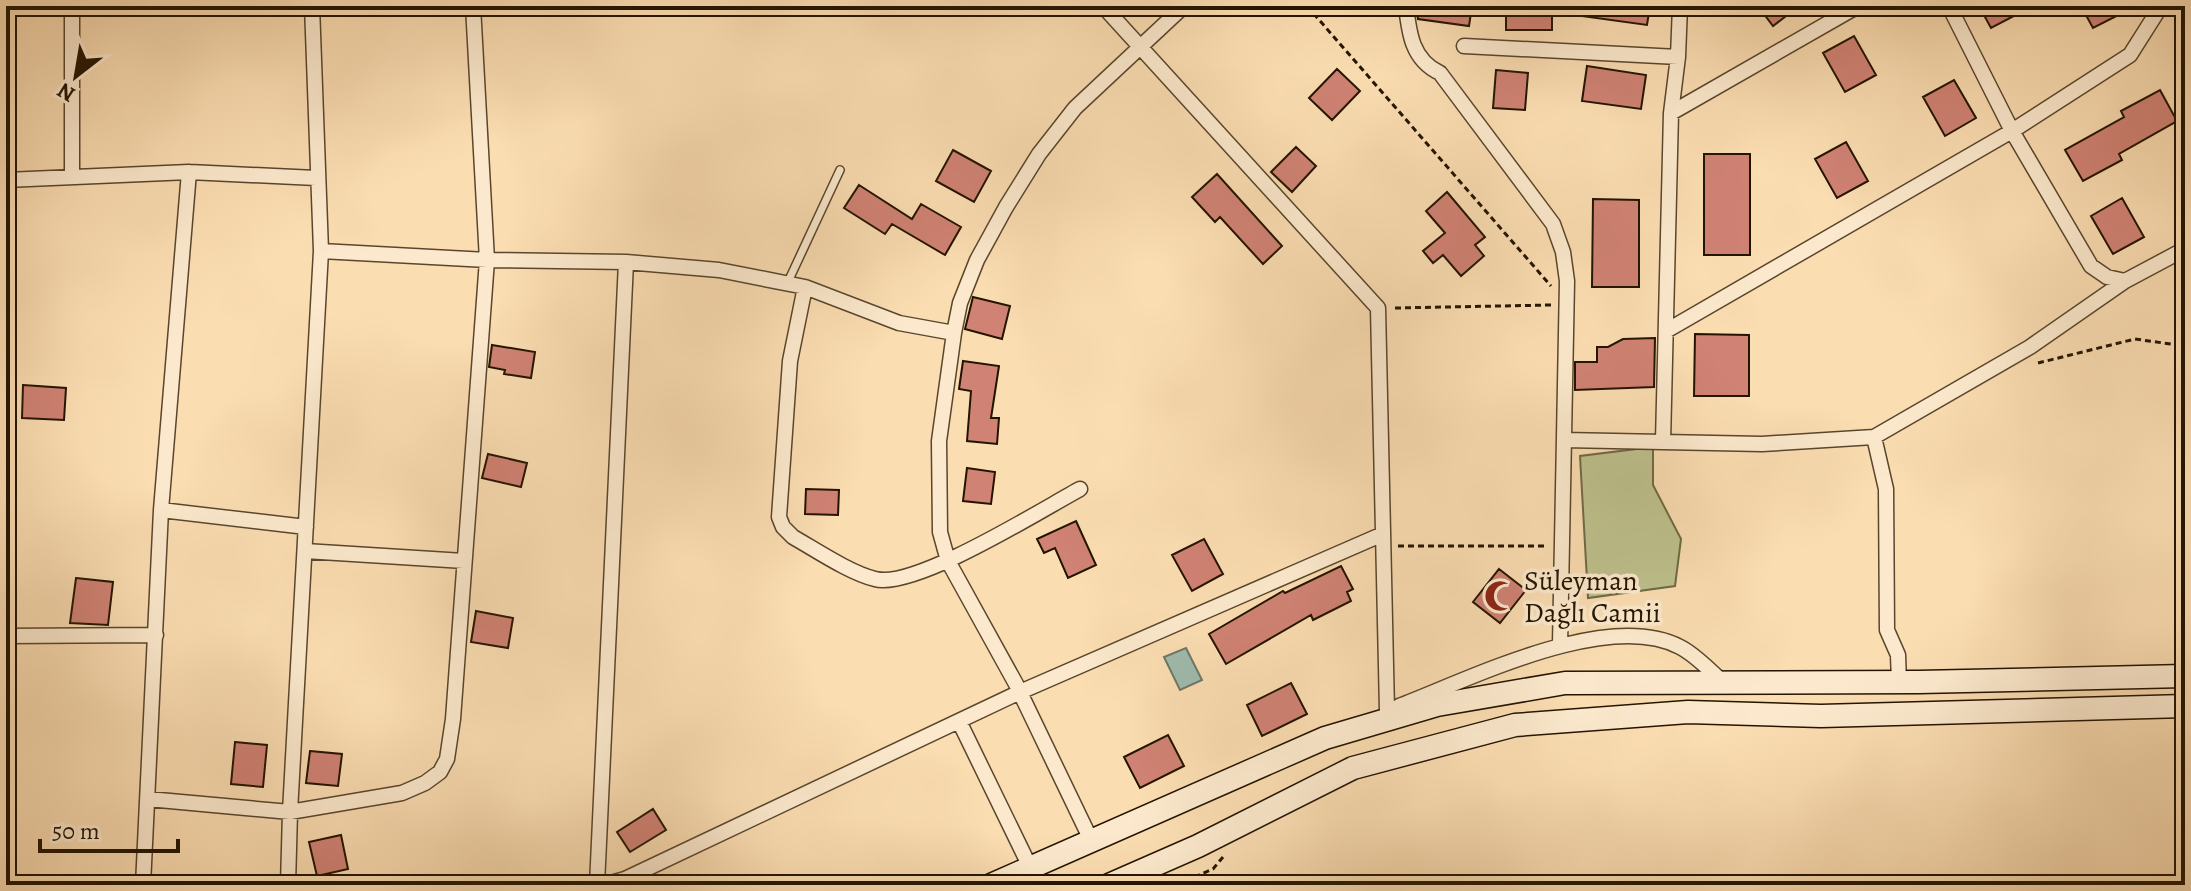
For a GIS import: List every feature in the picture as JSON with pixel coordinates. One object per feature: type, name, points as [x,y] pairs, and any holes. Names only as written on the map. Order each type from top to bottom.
[{"type":"main road","points":[[991,885],[1325,738],[1437,705],[1565,683],[1899,682],[2185,676]]},
{"type":"main road","points":[[1109,885],[1198,846],[1353,768],[1515,725],[1688,712],[1821,716],[2185,706]]},
{"type":"street","points":[[72,6],[72,175]]},
{"type":"street","points":[[288,885],[321,251],[312,6]]},
{"type":"street","points":[[148,799],[290,812],[402,793],[440,772],[447,759],[451,740],[487,260],[473,6]]},
{"type":"street","points":[[1103,6],[1378,308],[1387,711]]},
{"type":"street","points":[[1091,840],[1020,692],[948,561],[940,532],[939,441],[960,303],[977,260],[1006,207],[1039,154],[1075,108],[1184,6]]},
{"type":"street","points":[[1406,6],[1410,41],[1428,68],[1440,73],[1553,224],[1563,252],[1567,304],[1560,645]]},
{"type":"street","points":[[1663,442],[1671,113],[1680,6]]},
{"type":"street","points":[[1671,113],[1858,6]]},
{"type":"street","points":[[1949,6],[2012,131],[2091,266],[2107,277],[2125,281]]},
{"type":"street","points":[[1666,331],[2012,131],[2130,55],[2161,6]]},
{"type":"street","points":[[1464,46],[1678,57]]},
{"type":"street","points":[[143,885],[161,510],[189,172]]},
{"type":"street","points":[[6,180],[189,172],[316,178]]},
{"type":"street","points":[[1564,440],[1762,444],[1874,437],[2030,347],[2125,281],[2185,249]]},
{"type":"street","points":[[321,251],[487,260],[626,262],[719,270],[805,287],[899,323],[954,333]]},
{"type":"street","points":[[597,885],[626,262]]},
{"type":"street","points":[[805,287],[790,361],[779,517],[783,527],[793,537],[874,579],[894,580],[948,561],[1080,489]]},
{"type":"street","points":[[1874,437],[1886,489],[1887,630],[1898,655],[1899,682]]},
{"type":"street","points":[[161,510],[306,527]]},
{"type":"street","points":[[604,885],[625,879],[1020,692],[1384,540]]},
{"type":"street","points":[[305,551],[464,561]]},
{"type":"street","points":[[1325,738],[1560,645],[1642,634],[1681,647],[1724,682]]},
{"type":"street","points":[[6,636],[156,635]]},
{"type":"street","points":[[959,721],[1030,867]]},
{"type":"lane","points":[[787,284],[840,170]]},
{"type":"path","points":[[1307,6],[1567,304]]},
{"type":"path","points":[[1378,308],[1567,304]]},
{"type":"path","points":[[2036,363],[2135,339],[2185,346]]},
{"type":"path","points":[[1384,540],[1562,546]]},
{"type":"green space","points":[[1653,447],[1653,485],[1681,539],[1675,586],[1588,598],[1580,456]]},
{"type":"shaded area","points":[[1186,648],[1202,680],[1180,690],[1164,657]]},
{"type":"building","points":[[1416,6],[1472,6],[1469,26],[1418,19]]},
{"type":"building","points":[[1506,6],[1552,6],[1552,30],[1506,30]]},
{"type":"building","points":[[1575,6],[1650,6],[1647,25],[1574,15]]},
{"type":"building","points":[[1758,6],[1799,6],[1773,26]]},
{"type":"building","points":[[1979,6],[2033,6],[1991,28]]},
{"type":"building","points":[[2081,6],[2136,6],[2093,28]]},
{"type":"building","points":[[1854,36],[1876,75],[1845,92],[1823,53]]},
{"type":"building","points":[[1587,66],[1646,75],[1641,109],[1582,101]]},
{"type":"building","points":[[1337,69],[1360,91],[1332,120],[1309,98]]},
{"type":"building","points":[[1496,70],[1528,73],[1525,110],[1493,108]]},
{"type":"building","points":[[1954,80],[1976,118],[1945,136],[1923,97]]},
{"type":"building","points":[[2160,90],[2177,121],[2119,154],[2122,160],[2083,181],[2065,150],[2124,117],[2121,111]]},
{"type":"building","points":[[1846,142],[1868,181],[1837,198],[1815,159]]},
{"type":"building","points":[[1296,147],[1316,166],[1292,192],[1271,172]]},
{"type":"building","points":[[953,150],[991,171],[974,202],[936,181]]},
{"type":"building","points":[[1704,154],[1750,154],[1750,255],[1704,255]]},
{"type":"building","points":[[1217,174],[1282,246],[1263,264],[1220,217],[1215,222],[1192,197]]},
{"type":"building","points":[[859,185],[912,219],[921,204],[961,227],[945,255],[892,224],[885,234],[844,208]]},
{"type":"building","points":[[1447,192],[1485,237],[1475,245],[1484,256],[1461,276],[1443,255],[1433,263],[1423,251],[1445,233],[1426,211]]},
{"type":"building","points":[[2122,198],[2144,237],[2113,254],[2091,216]]},
{"type":"building","points":[[1593,199],[1639,200],[1639,287],[1592,287]]},
{"type":"building","points":[[973,297],[1010,306],[1002,339],[965,329]]},
{"type":"building","points":[[1695,334],[1749,335],[1749,396],[1694,396]]},
{"type":"building","points":[[1655,338],[1654,387],[1575,390],[1575,362],[1597,362],[1597,347],[1608,347],[1623,339]]},
{"type":"building","points":[[492,345],[535,352],[531,378],[504,374],[505,370],[489,367]]},
{"type":"building","points":[[963,361],[999,366],[991,418],[999,418],[997,444],[967,441],[971,391],[959,389]]},
{"type":"building","points":[[23,385],[66,388],[64,420],[22,418]]},
{"type":"building","points":[[488,454],[527,463],[521,487],[482,478]]},
{"type":"building","points":[[967,468],[995,472],[991,504],[963,501]]},
{"type":"building","points":[[806,489],[839,490],[838,515],[805,514]]},
{"type":"building","points":[[1076,521],[1096,565],[1068,578],[1055,548],[1044,553],[1037,539]]},
{"type":"building","points":[[1204,539],[1223,574],[1192,591],[1172,555]]},
{"type":"building","points":[[1341,566],[1353,589],[1347,592],[1351,601],[1313,620],[1311,615],[1226,664],[1209,634],[1283,591],[1285,593]]},
{"type":"building","name":"Süleyman Dağlı Camii","points":[[1499,569],[1526,590],[1500,623],[1473,602]]},
{"type":"building","points":[[76,578],[113,582],[108,625],[70,623]]},
{"type":"building","points":[[476,611],[513,618],[508,648],[471,642]]},
{"type":"building","points":[[1291,683],[1307,714],[1262,736],[1247,705]]},
{"type":"building","points":[[1168,735],[1184,766],[1140,788],[1124,757]]},
{"type":"building","points":[[235,742],[267,745],[263,787],[231,784]]},
{"type":"building","points":[[310,751],[342,754],[338,786],[306,783]]},
{"type":"building","points":[[653,809],[666,830],[630,852],[617,832]]},
{"type":"building","points":[[341,835],[348,869],[317,876],[309,842]]},
{"type":"place","name":"Süleyman Dağlı Camii","points":[[1500,596]]}]
